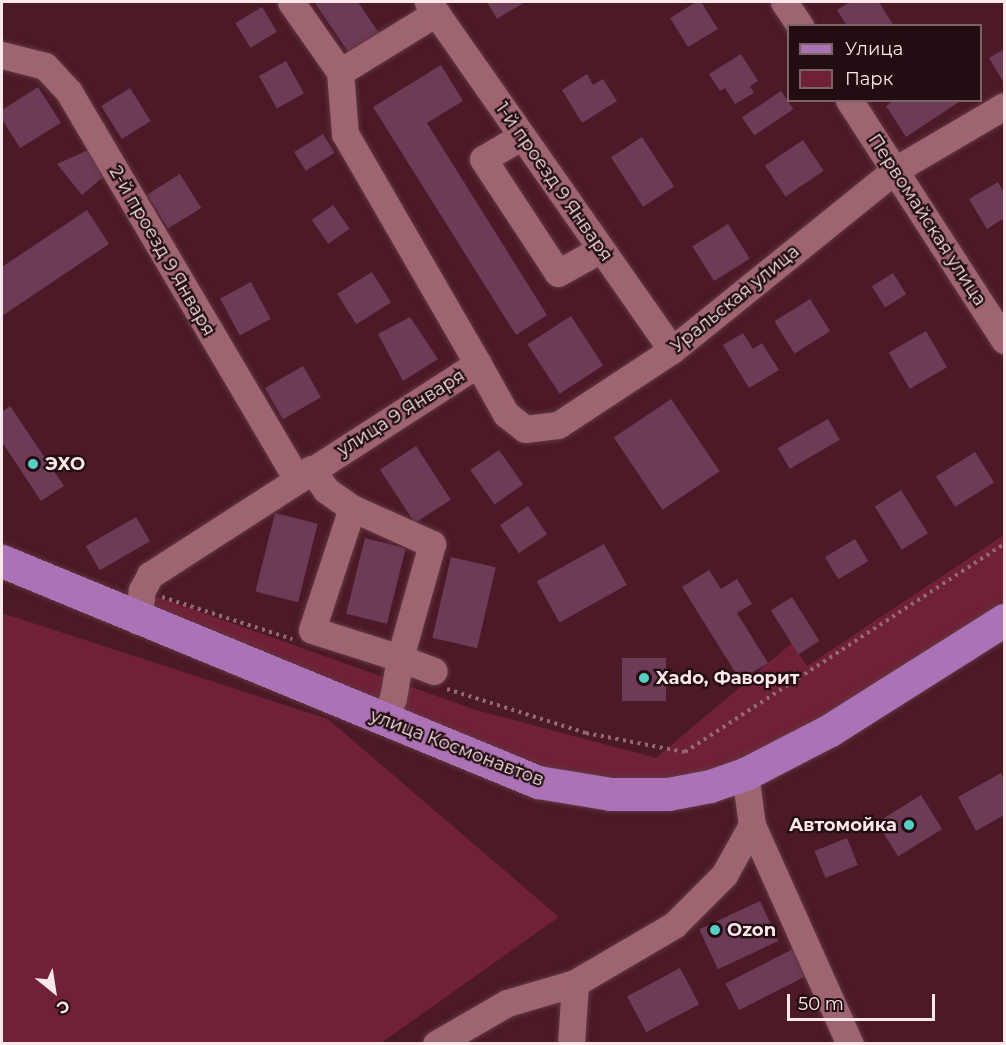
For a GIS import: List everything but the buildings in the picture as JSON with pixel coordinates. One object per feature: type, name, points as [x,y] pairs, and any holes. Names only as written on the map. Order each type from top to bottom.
[{"type":"main road","name":"улица Космонавтов","points":[[2,561],[140,605],[383,720],[538,782],[611,794],[668,794],[710,786],[745,774],[830,730],[1005,620]]},
{"type":"street","points":[[291,2],[340,72],[432,7]]},
{"type":"street","points":[[784,2],[799,24]]},
{"type":"street","name":"1-й проезд 9 Января","points":[[432,7],[672,350]]},
{"type":"street","name":"2-й проезд 9 Января","points":[[2,55],[45,66],[69,92],[303,474],[352,508],[432,544],[400,658]]},
{"type":"street","name":"улица 9 Января","points":[[140,605],[150,575],[303,474],[478,364],[345,134],[340,72]]},
{"type":"street","name":"Первомайская улица","points":[[850,102],[1003,335]]},
{"type":"street","name":"Уральская улица","points":[[478,364],[506,414],[525,429],[558,425],[672,350],[895,170],[1005,106]]},
{"type":"street","points":[[522,136],[483,159],[558,273],[601,249]]},
{"type":"street","points":[[352,508],[312,630],[400,658],[438,679]]},
{"type":"street","points":[[383,720],[393,698],[400,658]]},
{"type":"street","points":[[745,774],[752,825],[850,1044]]},
{"type":"street","points":[[436,1044],[507,1003],[574,983],[674,925],[724,875],[752,825]]},
{"type":"street","points":[[572,1044],[574,983]]},
{"type":"path","points":[[438,679],[586,733],[685,752],[1005,544]]},
{"type":"path","points":[[140,605],[297,640]]},
{"type":"green space","points":[[1004,535],[1004,610],[732,768],[626,785],[568,775],[511,759],[144,604],[158,597],[476,710],[656,758],[792,643],[807,666]]},
{"type":"green space","points":[[2,613],[328,719],[559,917],[381,1043],[2,1043]]},
{"type":"place","name":"ЭХО","points":[[33,464]]},
{"type":"place","name":"Xado, Фаворит","points":[[644,678]]},
{"type":"place","name":"Автомойка","points":[[909,825]]},
{"type":"place","name":"Ozon","points":[[715,930]]}]
